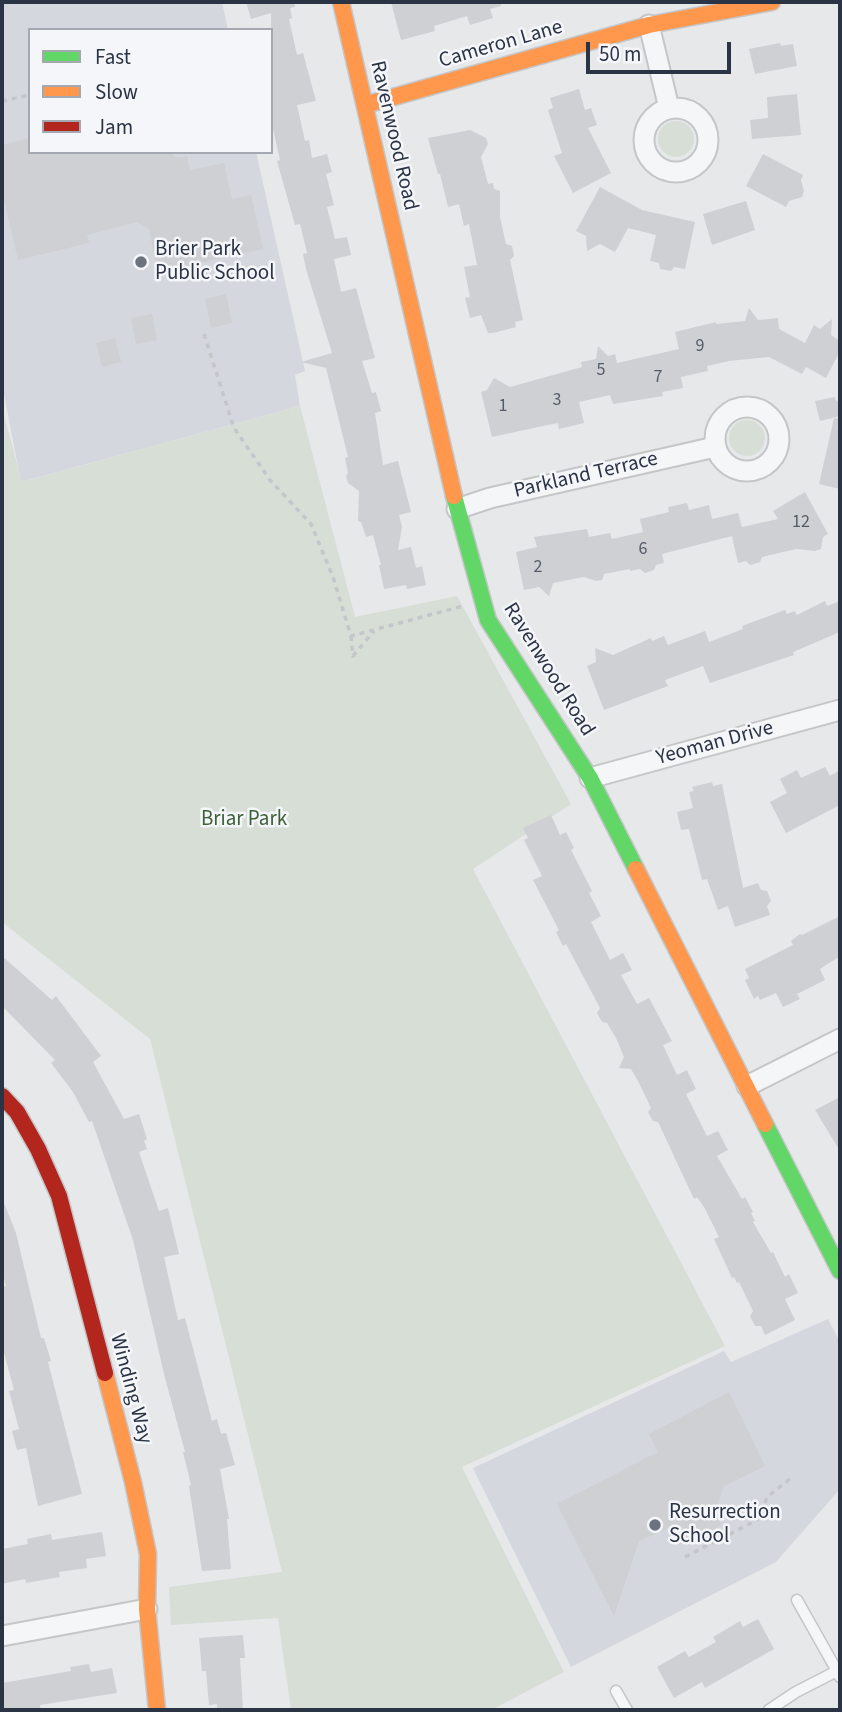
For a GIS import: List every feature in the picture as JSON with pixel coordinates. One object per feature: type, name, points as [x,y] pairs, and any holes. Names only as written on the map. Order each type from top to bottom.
[{"type":"street","name":"Ravenwood Road","points":[[341,2],[457,509],[488,620],[590,778],[840,1272]]},
{"type":"street","name":"Cameron Lane","points":[[365,106],[649,25],[772,2]]},
{"type":"street","points":[[649,25],[669,108]]},
{"type":"street","name":"Parkland Terrace","points":[[457,509],[489,498],[715,447]]},
{"type":"street","name":"Yeoman Drive","points":[[590,778],[840,710]]},
{"type":"street","points":[[747,1086],[840,1039]]},
{"type":"street","name":"Winding Way","points":[[2,1096],[17,1112],[38,1149],[59,1196],[141,1518],[148,1554],[147,1609],[157,1710]]},
{"type":"street","points":[[2,1636],[147,1609]]},
{"type":"lane","points":[[769,1710],[796,1692],[839,1674],[797,1600]]},
{"type":"lane","points":[[616,1691],[627,1710]]},
{"type":"path","points":[[2,101],[28,95]]},
{"type":"path","points":[[204,334],[234,428],[270,480],[311,524],[333,578],[351,636],[353,656],[375,630]]},
{"type":"path","points":[[351,636],[483,601]]},
{"type":"path","points":[[685,1557],[757,1520],[767,1496],[790,1479]]},
{"type":"shaded area","name":"Brier Park Public School","points":[[2,2],[222,2],[228,28],[28,28],[28,154],[256,154],[305,371],[295,375],[300,406],[21,482],[2,384]]},
{"type":"shaded area","name":"Resurrection School","points":[[828,1319],[840,1342],[840,1489],[776,1562],[571,1667],[473,1468],[724,1351],[731,1362]]},
{"type":"green space","points":[[676,121],[689,126],[694,139],[689,152],[676,157],[663,152],[658,139],[663,126]]},
{"type":"green space","name":"Briar Park","points":[[300,406],[355,617],[457,596],[571,804],[473,869],[725,1346],[462,1467],[564,1672],[491,1710],[291,1710],[278,1618],[171,1625],[169,1587],[282,1572],[150,1039],[2,922],[2,408],[22,482]]},
{"type":"green space","points":[[747,420],[760,425],[765,438],[760,451],[747,456],[734,451],[729,438],[734,425]]},
{"type":"building","points":[[246,2],[294,2],[295,7],[290,8],[292,18],[289,19],[297,55],[303,53],[316,101],[297,105],[305,141],[309,140],[312,158],[327,154],[332,172],[326,174],[334,205],[327,207],[335,239],[347,237],[351,255],[334,259],[341,292],[356,288],[375,358],[362,361],[381,411],[375,413],[383,465],[398,461],[411,512],[399,515],[402,527],[398,550],[411,547],[416,568],[422,566],[426,585],[407,589],[406,585],[384,589],[373,535],[366,537],[361,522],[358,521],[359,491],[348,483],[346,476],[348,473],[345,458],[348,457],[326,368],[301,362],[332,353],[306,269],[303,254],[307,253],[300,224],[295,225],[277,161],[280,160],[273,129],[271,13],[251,19]]},
{"type":"building","points":[[391,2],[501,2],[501,6],[490,9],[493,18],[470,25],[467,16],[434,26],[435,31],[401,40]]},
{"type":"building","points":[[780,43],[781,46],[793,44],[797,66],[755,74],[749,49]]},
{"type":"building","points":[[579,89],[585,110],[591,108],[597,125],[588,128],[611,173],[573,193],[554,156],[562,153],[548,110],[553,108],[550,98]]},
{"type":"building","points":[[797,94],[801,135],[752,139],[750,120],[768,118],[767,97]]},
{"type":"building","points":[[470,130],[486,138],[488,144],[481,157],[488,184],[493,183],[494,189],[500,191],[500,217],[506,244],[512,246],[514,256],[510,260],[523,320],[515,322],[516,327],[493,333],[488,333],[481,315],[470,318],[465,298],[470,297],[464,267],[477,265],[469,224],[464,226],[459,204],[448,207],[428,138]]},
{"type":"building","points":[[28,138],[28,154],[171,154],[178,158],[187,156],[190,170],[224,163],[232,199],[251,195],[263,249],[158,273],[149,229],[137,222],[87,235],[89,243],[18,260],[2,191],[2,145]]},
{"type":"building","points":[[763,154],[803,175],[802,197],[789,201],[786,207],[746,186]]},
{"type":"building","points":[[600,187],[642,210],[695,222],[685,269],[660,269],[659,263],[650,261],[656,235],[628,228],[615,252],[600,244],[587,251],[586,236],[576,231]]},
{"type":"building","points":[[746,201],[755,230],[712,245],[703,214]]},
{"type":"building","points":[[226,294],[232,323],[211,328],[205,299]]},
{"type":"building","points":[[749,308],[758,320],[778,318],[779,329],[805,343],[814,325],[820,329],[832,319],[831,335],[840,341],[840,351],[826,378],[806,367],[802,374],[769,357],[729,361],[707,366],[708,371],[681,377],[683,388],[662,392],[663,396],[613,404],[610,395],[579,402],[584,423],[559,429],[558,423],[492,437],[481,392],[487,390],[494,378],[510,387],[582,367],[581,362],[596,359],[598,346],[608,356],[615,354],[617,363],[679,349],[675,332],[716,322],[745,321]]},
{"type":"building","points":[[152,314],[157,340],[136,344],[131,318]]},
{"type":"building","points":[[115,338],[121,362],[102,367],[96,343]]},
{"type":"building","points":[[835,397],[836,401],[840,400],[840,416],[820,421],[815,401]]},
{"type":"building","points":[[834,418],[840,419],[840,489],[819,484]]},
{"type":"building","points":[[805,492],[828,534],[823,537],[821,549],[796,549],[762,557],[760,562],[750,565],[746,561],[738,563],[732,536],[662,554],[664,563],[645,573],[640,569],[630,569],[604,574],[602,580],[584,577],[553,583],[549,596],[539,587],[524,590],[516,552],[537,547],[534,537],[587,529],[589,537],[610,533],[612,539],[643,532],[640,519],[669,512],[668,507],[687,503],[689,510],[709,505],[712,519],[738,513],[742,527],[778,519],[773,511]]},
{"type":"building","points":[[825,601],[827,606],[840,601],[840,632],[793,652],[794,655],[710,683],[703,666],[665,680],[668,686],[604,710],[587,666],[596,662],[595,648],[613,655],[651,638],[652,641],[664,636],[668,645],[705,631],[709,642],[785,610],[787,614],[795,611],[797,615]]},
{"type":"building","points":[[825,767],[830,776],[840,770],[840,805],[786,833],[770,802],[787,793],[780,779],[797,770],[801,778]]},
{"type":"building","points":[[712,782],[713,786],[722,784],[743,888],[758,883],[761,890],[767,891],[771,901],[767,906],[770,915],[735,927],[728,906],[718,910],[707,879],[702,880],[689,829],[681,830],[677,812],[693,808],[689,792],[694,791],[692,787]]},
{"type":"building","points":[[551,815],[560,835],[566,832],[574,848],[571,850],[592,891],[589,893],[601,916],[591,922],[610,960],[623,953],[632,970],[621,975],[637,1004],[649,998],[672,1041],[663,1045],[677,1075],[687,1070],[696,1089],[686,1094],[707,1136],[718,1131],[728,1150],[717,1156],[742,1199],[745,1197],[753,1212],[753,1222],[771,1253],[773,1252],[785,1277],[789,1274],[798,1293],[785,1299],[795,1320],[765,1335],[761,1326],[755,1326],[750,1316],[753,1311],[739,1282],[732,1278],[714,1239],[719,1237],[704,1207],[697,1197],[694,1199],[658,1122],[653,1121],[648,1112],[651,1108],[638,1081],[631,1069],[619,1068],[624,1057],[616,1038],[597,1013],[600,1008],[566,944],[563,946],[556,932],[559,930],[533,880],[542,876],[524,840],[528,838],[523,828]]},
{"type":"building","points":[[840,916],[840,956],[820,969],[825,980],[797,994],[800,999],[783,1007],[776,993],[760,1000],[758,996],[754,999],[745,980],[749,978],[745,969],[793,945],[791,941],[800,934]]},
{"type":"building","points":[[2,956],[52,1000],[56,996],[101,1056],[93,1062],[124,1119],[139,1114],[147,1139],[144,1141],[147,1149],[139,1152],[159,1211],[168,1208],[179,1254],[164,1257],[178,1320],[185,1318],[212,1421],[217,1419],[221,1434],[226,1433],[235,1465],[220,1469],[229,1519],[231,1569],[202,1571],[185,1452],[133,1240],[92,1121],[89,1122],[73,1092],[51,1063],[55,1060],[2,1006]]},
{"type":"building","points":[[840,1097],[840,1151],[815,1110]]},
{"type":"building","points":[[2,1203],[16,1233],[41,1338],[44,1338],[51,1361],[48,1362],[82,1494],[38,1506],[26,1448],[17,1450],[12,1431],[19,1429],[9,1391],[14,1390],[2,1345],[2,1287],[6,1286],[2,1271]]},
{"type":"building","points":[[729,1392],[765,1466],[724,1486],[715,1511],[721,1525],[679,1545],[671,1527],[639,1541],[614,1616],[557,1504],[658,1452],[649,1434]]},
{"type":"building","points":[[102,1532],[106,1556],[86,1559],[87,1568],[59,1572],[60,1577],[26,1583],[25,1579],[2,1584],[2,1549],[28,1544],[27,1539],[51,1534],[52,1540]]},
{"type":"building","points":[[758,1619],[774,1649],[705,1688],[702,1682],[674,1698],[657,1667],[685,1651],[689,1657],[716,1642],[713,1637],[740,1621],[743,1627]]},
{"type":"building","points":[[243,1635],[245,1658],[240,1658],[243,1710],[217,1710],[217,1704],[209,1705],[199,1638]]},
{"type":"building","points":[[89,1664],[91,1672],[112,1668],[117,1693],[40,1705],[41,1710],[2,1710],[2,1683],[71,1671],[70,1667]]},
{"type":"traffic: fast","points":[[454,496],[488,620],[590,778],[636,869]]},
{"type":"traffic: fast","points":[[765,1124],[840,1271]]},
{"type":"traffic: slow","points":[[341,2],[454,496]]},
{"type":"traffic: slow","points":[[365,105],[649,25],[772,2]]},
{"type":"traffic: slow","points":[[636,869],[765,1124]]},
{"type":"traffic: slow","points":[[105,1373],[148,1554],[147,1609],[157,1710]]},
{"type":"traffic: jam","points":[[2,1096],[17,1112],[38,1149],[59,1196],[105,1373]]},
{"type":"place","name":"Brier Park Public School","points":[[141,262]]},
{"type":"place","name":"Resurrection School","points":[[655,1525]]}]
